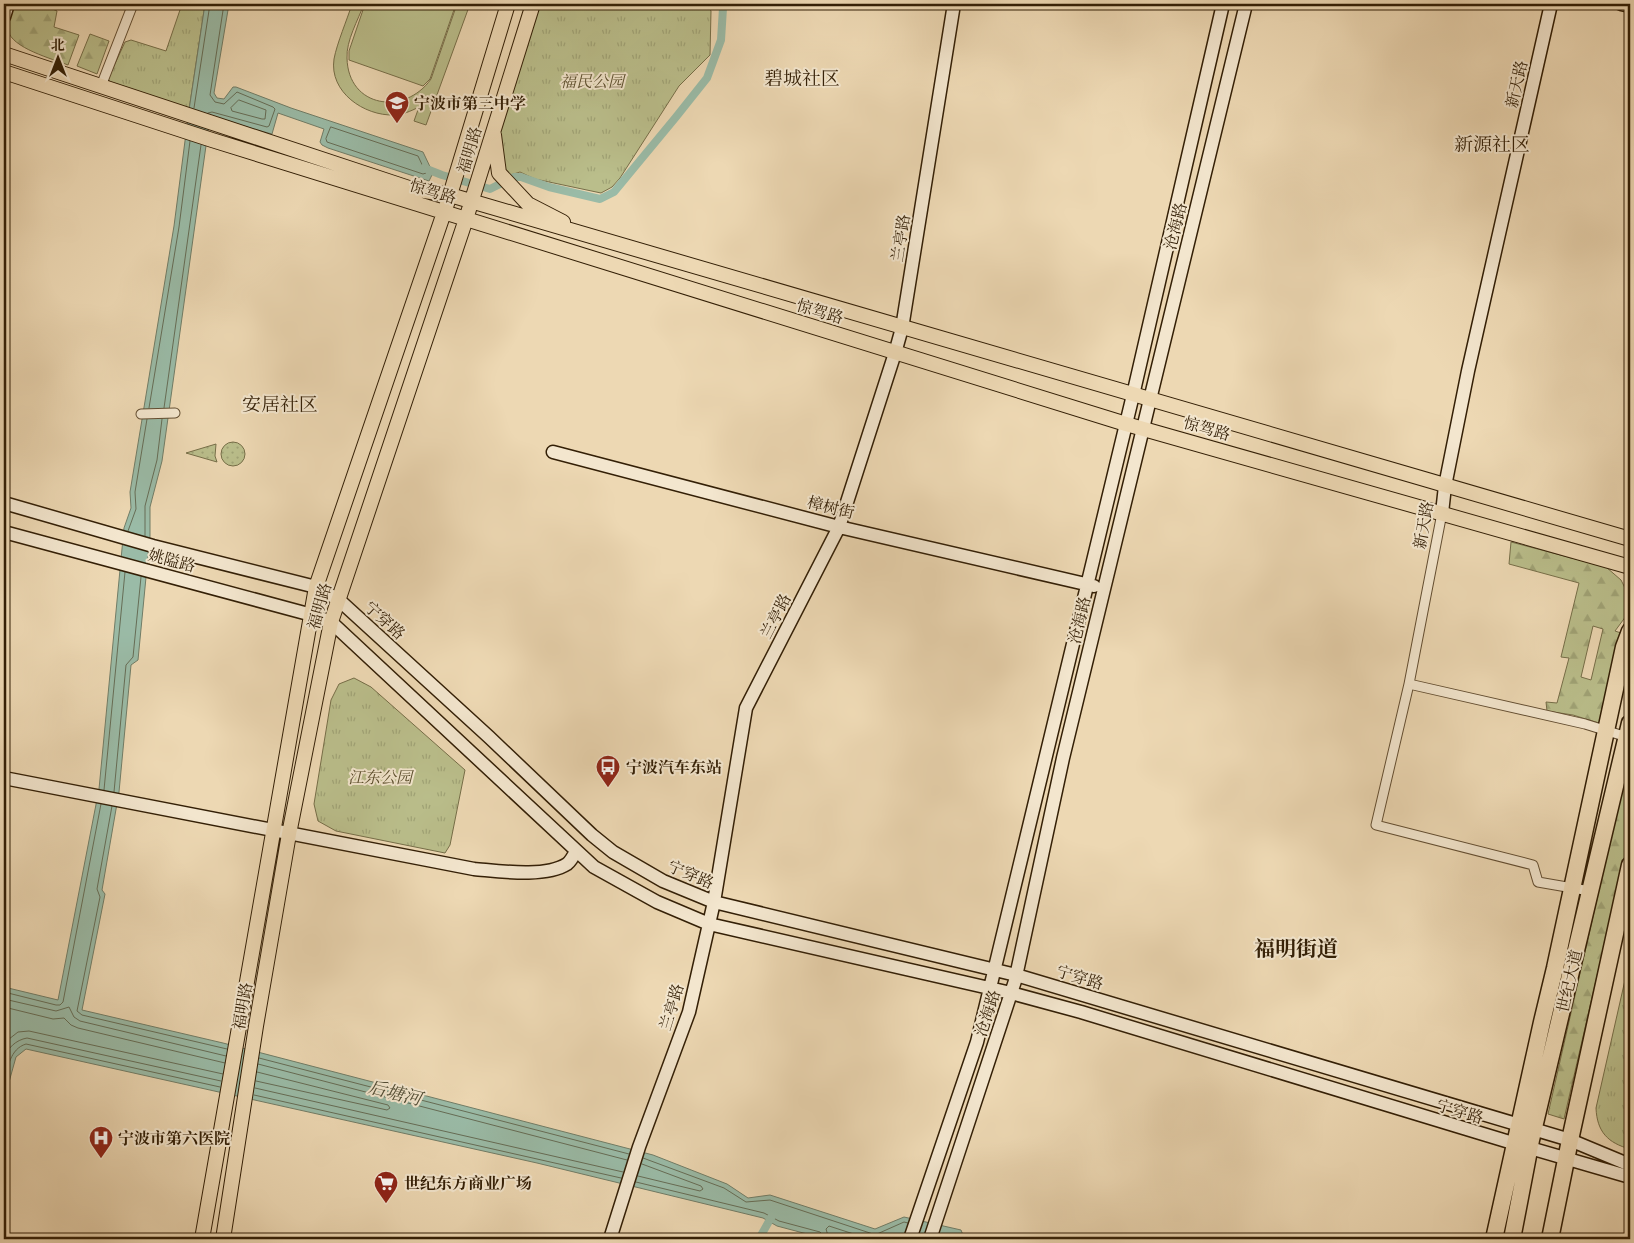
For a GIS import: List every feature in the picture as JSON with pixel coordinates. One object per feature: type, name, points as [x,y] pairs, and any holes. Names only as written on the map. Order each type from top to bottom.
[{"type":"highway","points":[[1512,1239],[1523,1146],[1572,888],[1624,647],[1630,631]]},
{"type":"highway","name":"世纪大道","points":[[1527,1127],[1590,891],[1629,730]]},
{"type":"highway","points":[[1550,1239],[1630,865]]},
{"type":"highway","points":[[1494,1239],[1523,1146]]},
{"type":"main road","points":[[4,16],[8,4]]},
{"type":"main road","name":"福明路","points":[[202,1239],[316,588],[450,195],[508,4]]},
{"type":"main road","name":"福明路","points":[[223,1239],[256,1026],[289,834],[331,622],[466,220],[532,4]]},
{"type":"main road","name":"兰亭路","points":[[610,1239],[636,1156],[689,1012],[714,902],[746,708],[838,526],[902,328],[954,4]]},
{"type":"main road","name":"沧海路","points":[[910,1239],[977,1042],[1126,424],[1223,4]]},
{"type":"main road","name":"沧海路","points":[[930,1239],[1016,975],[1063,758],[1103,589],[1246,4]]},
{"type":"main road","name":"新天路","points":[[1442,513],[1445,486],[1468,372],[1552,4]]},
{"type":"main road","points":[[1621,4],[1630,6]]},
{"type":"main road","name":"惊驾路","points":[[4,54],[412,188],[471,201],[1630,539]]},
{"type":"main road","name":"惊驾路","points":[[4,72],[466,220],[1126,424],[1630,567]]},
{"type":"main road","points":[[493,129],[499,173],[502,177],[528,204],[591,236]]},
{"type":"main road","name":"樟树街","points":[[553,452],[838,526],[1103,589]]},
{"type":"main road","name":"姚隘路","points":[[4,503],[153,546],[316,588],[339,600]]},
{"type":"main road","name":"姚隘路","points":[[4,532],[312,615],[331,622]]},
{"type":"main road","name":"宁穿路","points":[[339,600],[489,737],[592,836],[613,852],[663,881],[714,902],[1016,975],[1527,1127],[1570,1140],[1629,1173]]},
{"type":"main road","points":[[331,622],[594,867],[634,890],[709,924],[1011,993]]},
{"type":"main road","points":[[4,778],[474,869],[508,872],[555,869],[569,863],[576,851]]},
{"type":"main road","name":"宁穿路","points":[[1011,993],[1081,1012],[1566,1159],[1629,1173]]},
{"type":"street","points":[[102,86],[133,4]]},
{"type":"street","points":[[141,414],[175,413]]},
{"type":"street","name":"新天路","points":[[1442,513],[1409,684],[1376,825],[1533,865],[1538,882],[1590,891]]},
{"type":"street","points":[[1409,684],[1606,730],[1629,730]]},
{"type":"green space","points":[[15,4],[42,4],[57,11],[54,27],[79,35],[68,65],[24,47],[11,36],[8,30],[8,23]]},
{"type":"green space","points":[[182,4],[205,4],[189,110],[115,88],[108,79],[125,42],[131,40],[166,51]]},
{"type":"green space","points":[[352,4],[364,4],[348,45],[347,58],[350,75],[357,88],[367,96],[380,101],[393,102],[407,98],[420,91],[431,79],[457,4],[470,4],[426,125],[414,121],[419,107],[394,115],[371,111],[351,100],[337,82],[334,71],[334,59]]},
{"type":"green space","points":[[365,4],[456,4],[430,79],[423,86],[349,60],[349,51]]},
{"type":"green space","name":"福民公园","points":[[538,4],[708,4],[711,11],[710,55],[679,86],[620,178],[612,187],[601,193],[535,179],[520,172],[504,177],[495,129]]},
{"type":"green space","points":[[90,34],[109,41],[97,74],[77,66]]},
{"type":"green space","points":[[233,442],[238,443],[244,449],[244,459],[238,465],[233,466],[228,465],[222,459],[221,454],[222,449],[228,443]]},
{"type":"green space","points":[[216,444],[215,456],[217,462],[186,453]]},
{"type":"green space","points":[[1511,542],[1606,567],[1621,580],[1626,590],[1629,612],[1615,631],[1624,634],[1602,724],[1573,715],[1547,711],[1546,702],[1557,703],[1569,658],[1561,657],[1579,583],[1509,564]],"holes":[[[1593,626],[1603,629],[1591,680],[1581,677]]]},
{"type":"green space","name":"江东公园","points":[[354,678],[371,687],[465,770],[450,845],[445,853],[336,831],[318,821],[314,804],[331,700],[339,684]]},
{"type":"green space","points":[[1630,754],[1630,833],[1564,1119],[1548,1114]]},
{"type":"green space","points":[[1630,958],[1630,1149],[1610,1140],[1605,1135],[1599,1124],[1596,1108]]},
{"type":"water","name":"后塘河","points":[[205,4],[229,4],[214,93],[217,98],[224,99],[233,87],[236,87],[291,108],[423,152],[433,173],[429,181],[328,148],[320,142],[324,129],[278,113],[272,134],[210,117],[162,461],[150,507],[150,536],[138,660],[131,665],[119,792],[102,890],[105,894],[82,1010],[223,1043],[653,1155],[727,1184],[748,1198],[770,1195],[875,1229],[904,1217],[961,1230],[963,1235],[986,1239],[826,1239],[777,1226],[763,1218],[537,1163],[26,1049],[16,1057],[4,1100],[4,987],[58,1000],[99,789],[124,528],[131,508],[130,492],[174,226]]},
{"type":"waterway","points":[[424,168],[490,189],[514,177],[521,177],[549,187],[600,199],[614,192],[707,78],[721,40],[722,4]]},
{"type":"waterway","points":[[759,1239],[773,1214]]},
{"type":"place","name":"宁波市第三中学","points":[[397,124]]},
{"type":"place","name":"宁波汽车东站","points":[[608,788]]},
{"type":"place","name":"宁波市第六医院","points":[[101,1159]]},
{"type":"place","name":"世纪东方商业广场","points":[[386,1204]]},
{"type":"district","name":"碧城社区","points":[[802,78]]},
{"type":"district","name":"新源社区","points":[[1492,144]]},
{"type":"district","name":"安居社区","points":[[280,404]]},
{"type":"district","name":"福明街道","points":[[1296,949]]}]
